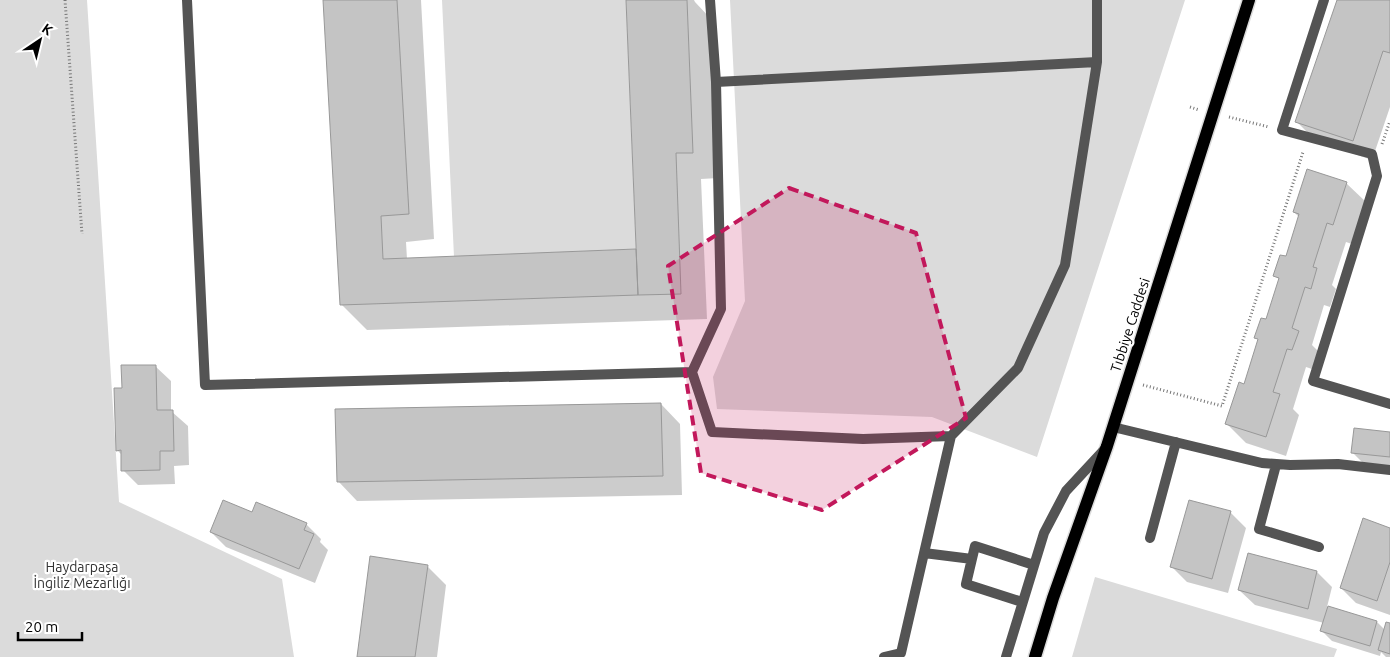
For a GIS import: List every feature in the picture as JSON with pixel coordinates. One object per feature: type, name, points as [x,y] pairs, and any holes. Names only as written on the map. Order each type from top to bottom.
[{"type":"main road","name":"Tıbbiye Caddesi","points":[[1035,657],[1053,598],[1107,446],[1249,0]]},
{"type":"lane","points":[[187,0],[205,385],[692,372]]},
{"type":"lane","points":[[710,0],[716,82],[721,309],[692,372],[712,432],[862,439],[951,436]]},
{"type":"lane","points":[[884,657],[901,653],[951,436],[1018,368],[1065,265],[1097,62],[1096,0]]},
{"type":"lane","points":[[1324,0],[1282,130],[1372,154],[1377,176],[1313,381],[1390,404]]},
{"type":"lane","points":[[716,82],[1097,62]]},
{"type":"lane","points":[[1113,427],[1262,463],[1338,464],[1390,470]]},
{"type":"lane","points":[[1150,538],[1176,442]]},
{"type":"lane","points":[[1006,657],[1044,533],[1066,491],[1107,446]]},
{"type":"lane","points":[[1276,464],[1259,529],[1319,547]]},
{"type":"lane","points":[[1022,602],[966,584],[975,546],[1034,565]]},
{"type":"lane","points":[[924,553],[972,559]]},
{"type":"path","points":[[65,0],[82,234]]},
{"type":"path","points":[[1190,107],[1282,130]]},
{"type":"path","points":[[1385,137],[1390,121]]},
{"type":"path","points":[[1128,381],[1222,406],[1308,137]]},
{"type":"highlighted area","points":[[789,188],[916,233],[966,418],[822,510],[701,473],[668,266]]},
{"type":"green space","name":"Haydarpaşa İngiliz Mezarlığı","points":[[0,0],[87,0],[119,502],[282,579],[294,657],[0,657]]},
{"type":"green space","points":[[442,0],[626,0],[636,249],[454,257]]},
{"type":"green space","points":[[730,0],[1185,0],[1037,457],[932,417],[717,409],[713,377],[745,301]]},
{"type":"green space","points":[[1095,577],[1337,649],[1334,657],[1072,657]]},
{"type":"building","points":[[323,0],[397,0],[409,214],[381,216],[383,259],[636,249],[638,295],[340,305]]},
{"type":"building","points":[[626,0],[687,0],[693,153],[676,153],[681,294],[638,295]]},
{"type":"building","points":[[1337,0],[1390,0],[1390,53],[1383,51],[1353,141],[1295,122]]},
{"type":"building","points":[[1307,169],[1347,182],[1333,225],[1327,223],[1313,267],[1317,268],[1311,289],[1305,287],[1292,328],[1299,331],[1292,350],[1287,349],[1273,392],[1280,394],[1266,437],[1225,424],[1239,382],[1244,384],[1258,339],[1254,338],[1261,318],[1266,319],[1279,278],[1273,276],[1280,255],[1286,256],[1299,214],[1293,212]]},
{"type":"building","points":[[121,365],[156,365],[157,410],[173,410],[174,451],[160,451],[160,470],[121,471],[121,450],[116,451],[114,388],[122,388]]},
{"type":"building","points":[[661,403],[663,476],[337,482],[335,409]]},
{"type":"building","points":[[1354,428],[1390,432],[1390,457],[1351,453]]},
{"type":"building","points":[[223,500],[252,512],[256,502],[307,523],[304,530],[314,534],[299,569],[210,532]]},
{"type":"building","points":[[1189,500],[1231,511],[1212,579],[1170,567]]},
{"type":"building","points":[[1363,518],[1390,528],[1390,562],[1377,601],[1340,588]]},
{"type":"building","points":[[1248,553],[1317,571],[1308,609],[1238,590]]},
{"type":"building","points":[[370,556],[428,565],[415,657],[357,657]]},
{"type":"building","points":[[1328,606],[1377,621],[1370,646],[1320,631]]},
{"type":"building","points":[[1386,622],[1390,623],[1390,654],[1378,650]]}]
